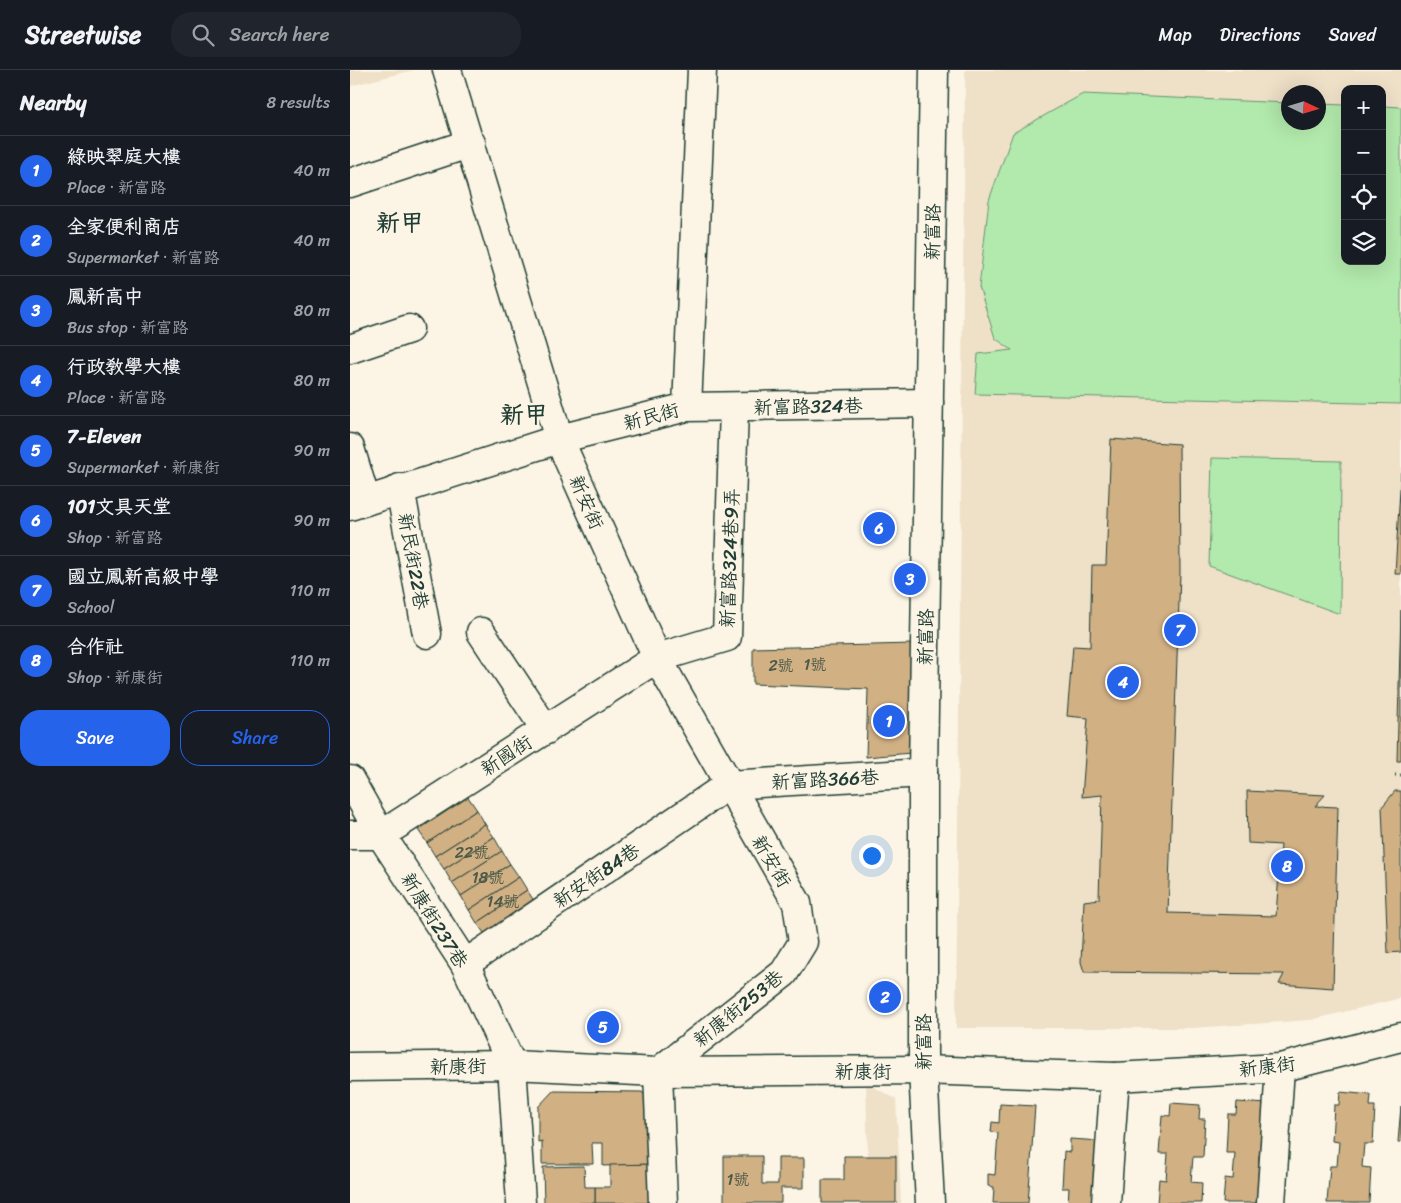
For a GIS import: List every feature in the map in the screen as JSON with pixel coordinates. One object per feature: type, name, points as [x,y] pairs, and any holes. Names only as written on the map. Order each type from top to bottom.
[{"type":"street","name":"新安街","points":[[447,70],[471,143],[559,440],[657,658],[797,903]]},
{"type":"street","name":"新民街","points":[[358,503],[400,488],[559,440],[687,407],[702,70]]},
{"type":"street","name":"新富路","points":[[930,1203],[922,1070],[923,774],[934,70]]},
{"type":"street","points":[[350,183],[471,143]]},
{"type":"street","points":[[350,349],[409,329]]},
{"type":"street","name":"新富路324巷","points":[[687,407],[929,404]]},
{"type":"street","name":"新富路324巷9弄","points":[[657,658],[727,637],[734,407]]},
{"type":"street","points":[[350,448],[358,503]]},
{"type":"street","name":"新民街22巷","points":[[400,488],[427,634]]},
{"type":"street","points":[[481,632],[546,730]]},
{"type":"street","name":"新國街","points":[[381,835],[657,658]]},
{"type":"street","name":"新富路366巷","points":[[728,785],[923,774]]},
{"type":"street","name":"新康街237巷","points":[[350,780],[381,835],[465,964],[512,1066]]},
{"type":"street","name":"新安街84巷","points":[[465,964],[728,785]]},
{"type":"street","points":[[350,835],[381,835]]},
{"type":"street","name":"新康街253巷","points":[[658,1072],[784,973],[803,942],[797,903]]},
{"type":"street","name":"新康街","points":[[350,1067],[512,1066],[658,1072],[922,1070],[1114,1077],[1280,1068],[1401,1037]]},
{"type":"street","points":[[512,1066],[520,1203]]},
{"type":"street","points":[[1271,1203],[1280,1068]]},
{"type":"street","points":[[658,1072],[663,1203]]},
{"type":"street","points":[[1106,1203],[1114,1077]]},
{"type":"path","points":[[1395,775],[1401,775]]},
{"type":"shaded area","points":[[350,70],[414,70],[350,86]]},
{"type":"shaded area","points":[[965,70],[1401,70],[1401,998],[1311,1020],[1192,1028],[956,1028]]},
{"type":"shaded area","points":[[866,1083],[896,1099],[901,1203],[869,1203]]},
{"type":"green space","points":[[1083,94],[1281,103],[1281,130],[1326,130],[1326,104],[1341,105],[1341,265],[1386,265],[1386,106],[1401,107],[1401,404],[975,394],[978,354],[1012,350],[995,338],[979,287],[989,200],[1013,133]]},
{"type":"green space","points":[[1212,458],[1341,461],[1340,614],[1209,566]]},
{"type":"building","points":[[1111,439],[1179,444],[1180,573],[1168,913],[1276,916],[1281,845],[1248,843],[1247,791],[1325,795],[1315,806],[1338,807],[1333,988],[1279,984],[1284,974],[1084,972],[1081,962],[1084,901],[1099,899],[1102,795],[1082,797],[1088,718],[1067,716],[1073,646],[1090,647],[1092,565],[1106,565]]},
{"type":"building","points":[[1401,472],[1401,574],[1395,574]]},
{"type":"building","points":[[1401,610],[1401,761],[1397,761]]},
{"type":"building","points":[[913,644],[911,753],[866,757],[868,689],[753,684],[753,648]]},
{"type":"building","points":[[1395,791],[1401,791],[1401,952],[1388,953],[1382,807]]},
{"type":"building","points":[[468,797],[477,810],[427,843],[418,830]]},
{"type":"building","points":[[477,810],[485,824],[435,856],[427,843]]},
{"type":"building","points":[[485,824],[494,837],[444,869],[435,856]]},
{"type":"building","points":[[494,837],[502,851],[452,883],[444,869]]},
{"type":"building","points":[[502,851],[510,864],[461,896],[452,883]]},
{"type":"building","points":[[510,864],[519,877],[469,910],[461,896]]},
{"type":"building","points":[[519,877],[527,890],[477,923],[469,910]]},
{"type":"building","points":[[527,890],[536,904],[486,936],[477,923]]},
{"type":"building","points":[[553,1091],[642,1092],[656,1108],[652,1164],[603,1166],[603,1143],[592,1143],[593,1164],[542,1164],[542,1141],[538,1142],[538,1107]]},
{"type":"building","points":[[1340,1092],[1371,1095],[1370,1106],[1375,1106],[1373,1144],[1364,1144],[1362,1167],[1371,1168],[1369,1203],[1327,1203],[1330,1166],[1337,1166],[1339,1142],[1332,1141],[1334,1105],[1339,1105]]},
{"type":"building","points":[[1237,1102],[1267,1104],[1269,1156],[1259,1155],[1258,1181],[1268,1182],[1267,1203],[1223,1203],[1225,1178],[1233,1179],[1235,1153],[1226,1153],[1228,1114],[1236,1114]]},
{"type":"building","points":[[1171,1103],[1200,1105],[1199,1119],[1205,1119],[1203,1157],[1193,1157],[1191,1182],[1202,1183],[1201,1203],[1157,1203],[1159,1179],[1166,1180],[1168,1154],[1159,1154],[1162,1115],[1170,1116]]},
{"type":"building","points":[[1000,1104],[1035,1106],[1028,1203],[993,1203],[994,1187],[988,1186],[988,1174],[995,1175],[998,1133],[991,1132],[992,1122],[999,1123]]},
{"type":"building","points":[[1401,1106],[1401,1142],[1398,1142]]},
{"type":"building","points":[[1070,1139],[1101,1141],[1093,1203],[1068,1203],[1069,1188],[1062,1188],[1064,1151],[1070,1152]]},
{"type":"building","points":[[724,1156],[762,1156],[762,1184],[778,1184],[778,1158],[804,1158],[804,1188],[781,1188],[781,1203],[724,1203]]},
{"type":"building","points":[[844,1156],[896,1156],[896,1203],[822,1203],[822,1180],[844,1180]]},
{"type":"building","points":[[652,1164],[655,1203],[595,1203],[595,1187],[610,1187],[610,1165]]},
{"type":"building","points":[[584,1166],[585,1187],[595,1187],[595,1203],[544,1203],[543,1167]]},
{"type":"place","name":"101文具天堂","points":[[879,528]]},
{"type":"place","name":"鳳新高中","points":[[910,579]]},
{"type":"place","name":"國立鳳新高級中學","points":[[1180,630]]},
{"type":"place","name":"行政教學大樓","points":[[1123,682]]},
{"type":"place","name":"綠映翠庭大樓","points":[[889,721]]},
{"type":"place","name":"合作社","points":[[1287,866]]},
{"type":"place","name":"全家便利商店","points":[[885,997]]},
{"type":"place","name":"7-Eleven","points":[[603,1027]]},
{"type":"district","name":"新甲","points":[[400,223]]},
{"type":"district","name":"新甲","points":[[524,415]]}]
